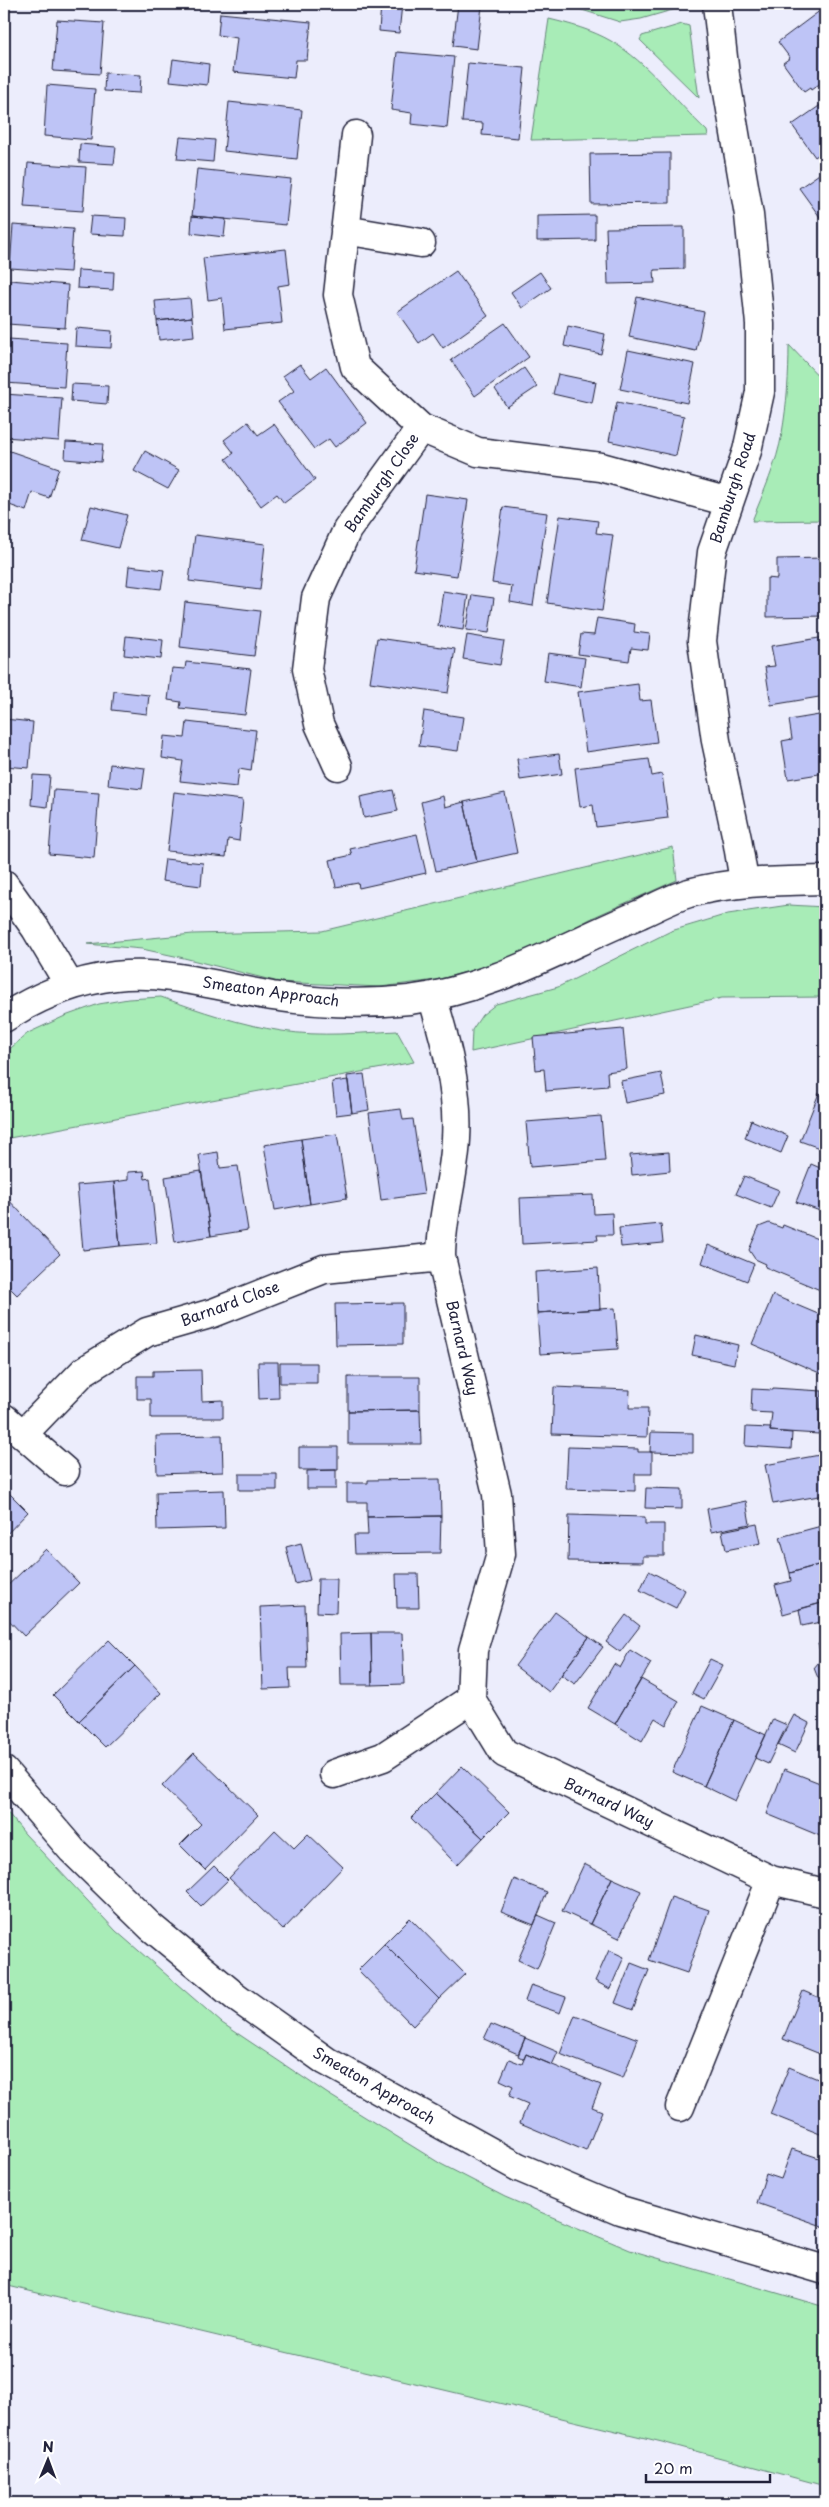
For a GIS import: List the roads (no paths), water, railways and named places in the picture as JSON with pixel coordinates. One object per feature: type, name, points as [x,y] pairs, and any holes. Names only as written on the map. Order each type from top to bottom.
[{"type":"street","name":"Bamburgh Road","points":[[718,4],[725,75],[749,215],[760,324],[760,392],[747,451],[712,552],[702,641],[716,741],[744,882]]},
{"type":"street","name":"Bamburgh Close","points":[[356,135],[338,295],[355,367],[421,428],[478,452],[601,467],[729,502]]},
{"type":"street","points":[[345,230],[420,243]]},
{"type":"street","name":"Bamburgh Close","points":[[338,766],[319,724],[307,669],[316,598],[347,530],[421,428]]},
{"type":"street","name":"Smeaton Approach","points":[[4,1018],[25,1004],[54,991],[116,976],[149,975],[282,997],[341,1003],[393,1001],[432,996],[476,986],[509,974],[614,925],[688,894],[744,882],[825,880]]},
{"type":"street","points":[[4,884],[36,929],[70,986]]},
{"type":"street","name":"Barnard Way","points":[[432,996],[446,1042],[456,1112],[456,1140],[441,1229],[441,1258],[497,1494],[501,1554],[473,1650],[471,1699],[504,1753],[771,1880],[825,1893]]},
{"type":"street","name":"Barnard Close","points":[[66,1471],[14,1426],[84,1371],[147,1332],[213,1313],[324,1269],[441,1258]]},
{"type":"street","points":[[334,1774],[383,1758],[471,1699]]},
{"type":"street","name":"Smeaton Approach","points":[[4,1771],[72,1850],[151,1927],[236,1997],[326,2061],[518,2167],[620,2210],[825,2270]]},
{"type":"street","points":[[680,2107],[771,1880]]}]
